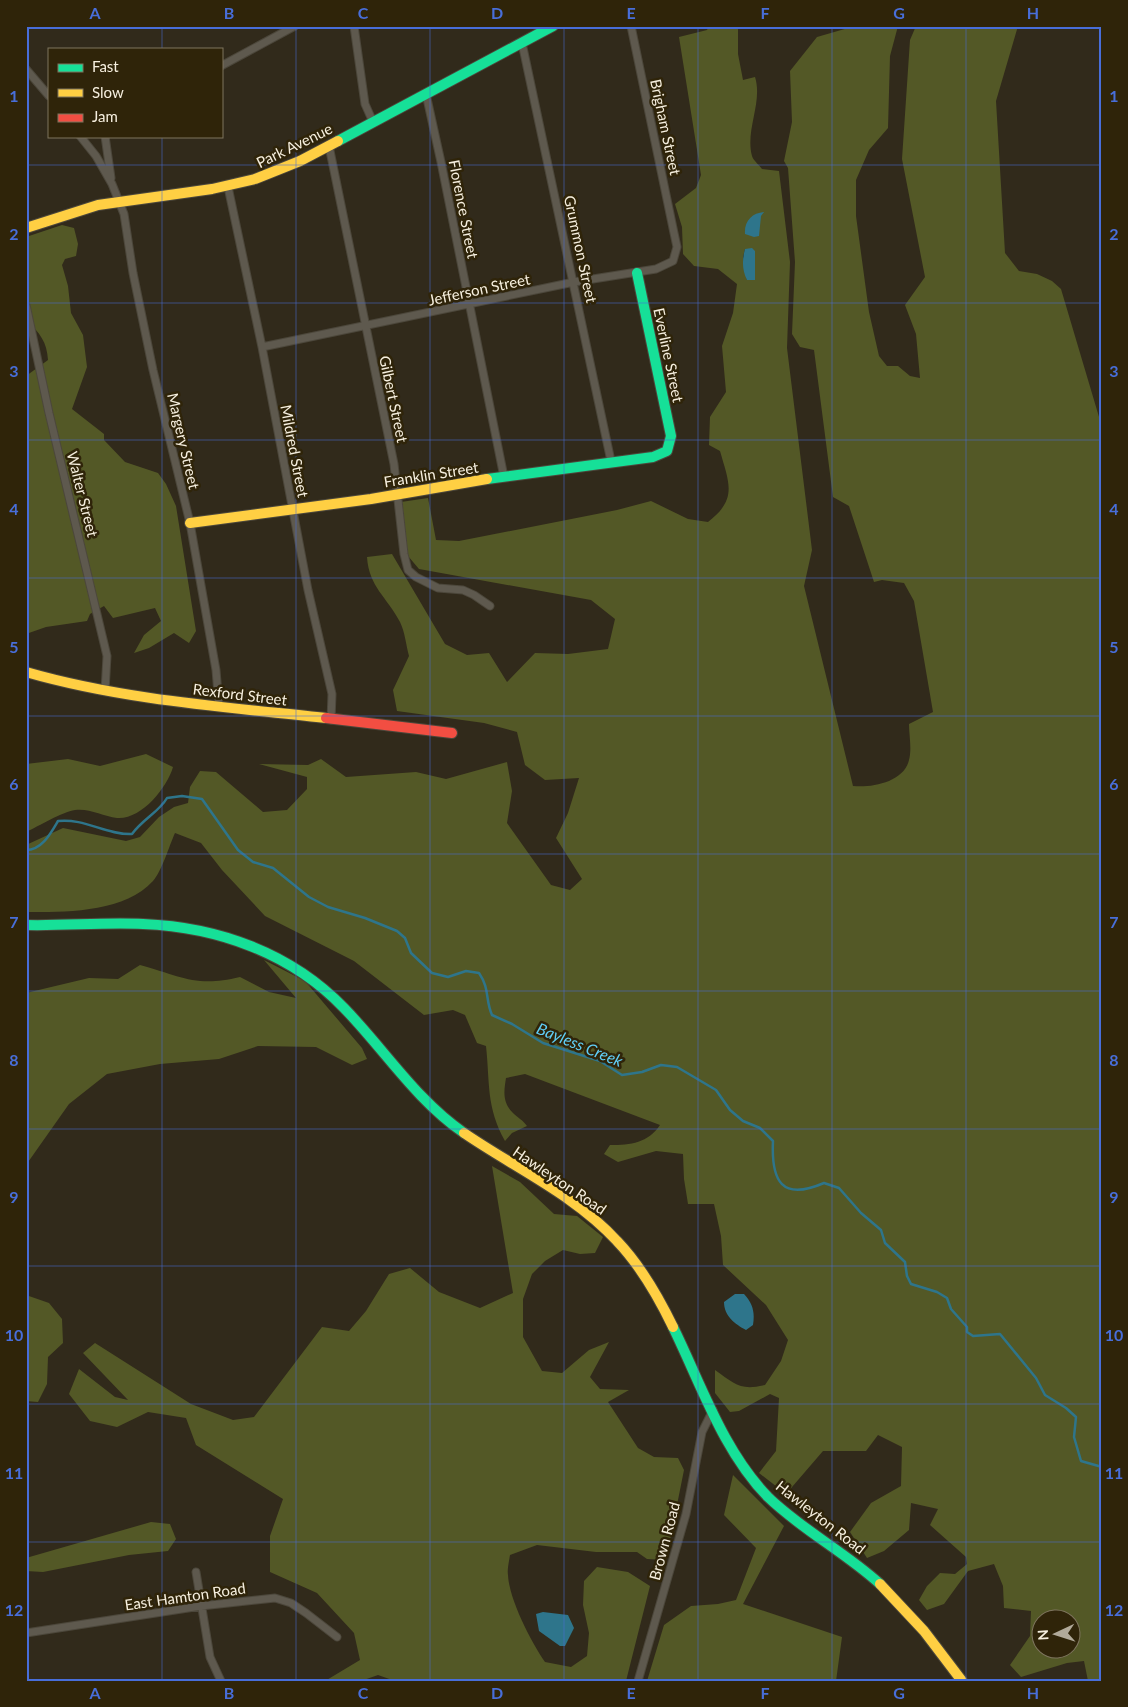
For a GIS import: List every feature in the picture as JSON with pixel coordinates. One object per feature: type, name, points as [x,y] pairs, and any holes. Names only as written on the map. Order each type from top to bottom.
[{"type":"street","points":[[222,65],[295,26]]},
{"type":"street","points":[[354,26],[365,104],[373,122]]},
{"type":"street","name":"Park Avenue","points":[[26,228],[76,211],[120,201],[228,188],[278,172],[553,26]]},
{"type":"street","name":"Brigham Street","points":[[631,26],[674,233]]},
{"type":"street","name":"Grummon Street","points":[[522,43],[612,461]]},
{"type":"street","points":[[26,69],[48,95]]},
{"type":"street","name":"Florence Street","points":[[426,94],[504,477]]},
{"type":"street","points":[[82,138],[96,156],[112,184]]},
{"type":"street","points":[[104,138],[112,184]]},
{"type":"street","name":"Gilbert Street","points":[[329,146],[394,464],[404,554],[408,570],[416,577],[438,588],[463,590],[474,594],[490,606]]},
{"type":"street","name":"Margery Street","points":[[112,184],[120,201],[153,370],[190,523],[216,670],[219,706]]},
{"type":"street","name":"Mildred Street","points":[[228,188],[262,347],[292,509],[332,694],[331,720]]},
{"type":"street","name":"Jefferson Street","points":[[262,347],[574,282],[656,269],[673,261],[677,247],[674,233]]},
{"type":"street","name":"Everline Street","points":[[637,273],[671,436],[670,444]]},
{"type":"street","name":"Walter Street","points":[[26,305],[49,413],[107,656],[105,691]]},
{"type":"street","name":"Franklin Street","points":[[190,523],[371,499],[397,493],[612,461],[653,457],[667,451],[670,444]]},
{"type":"street","name":"Rexford Street","points":[[26,672],[69,685],[105,691],[331,720],[452,733]]},
{"type":"street","name":"Hawleyton Road","points":[[26,925],[158,924],[214,934],[272,955],[314,981],[342,1006],[398,1074],[439,1114],[482,1146],[590,1216],[623,1247],[656,1296],[737,1454],[764,1493],[797,1521],[847,1555],[897,1597],[962,1681]]},
{"type":"street","name":"Brown Road","points":[[638,1681],[686,1514],[702,1432],[714,1410]]},
{"type":"street","points":[[196,1572],[210,1657],[221,1681]]},
{"type":"street","name":"East Hamton Road","points":[[26,1633],[201,1606],[275,1598],[291,1603],[306,1612],[337,1637]]},
{"type":"green space","points":[[709,26],[738,26],[738,54],[743,80],[755,77],[757,87],[750,146],[752,156],[762,169],[779,171],[790,262],[787,348],[812,550],[804,586],[853,786],[869,786],[886,782],[901,774],[906,768],[910,756],[909,724],[933,712],[914,601],[904,583],[882,580],[874,582],[849,506],[833,497],[814,350],[800,347],[792,334],[795,262],[788,168],[784,161],[792,122],[790,71],[817,37],[855,26],[898,26],[890,56],[888,128],[869,150],[856,180],[856,216],[869,312],[879,356],[887,366],[898,366],[910,376],[920,378],[916,334],[905,305],[925,277],[902,159],[910,40],[916,26],[1018,26],[996,101],[1005,253],[1019,271],[1037,274],[1052,281],[1061,289],[1102,427],[1102,1681],[1088,1681],[1084,1661],[1067,1663],[1021,1677],[1010,1665],[1030,1636],[1030,1660],[1080,1660],[1080,1610],[1030,1611],[1004,1608],[1003,1586],[994,1564],[968,1571],[944,1604],[927,1610],[919,1600],[927,1586],[940,1573],[955,1574],[967,1564],[966,1557],[930,1525],[938,1509],[911,1503],[909,1530],[884,1551],[867,1558],[850,1532],[871,1503],[901,1486],[902,1447],[878,1435],[866,1451],[823,1451],[786,1494],[759,1473],[776,1451],[779,1398],[770,1394],[739,1411],[730,1412],[715,1393],[715,1370],[743,1387],[765,1385],[781,1361],[788,1340],[766,1305],[723,1265],[721,1236],[714,1204],[688,1204],[683,1154],[656,1151],[618,1162],[604,1154],[610,1145],[638,1142],[650,1136],[660,1125],[525,1074],[506,1078],[505,1101],[509,1109],[527,1126],[512,1133],[505,1141],[492,1106],[486,1046],[477,1043],[465,1015],[453,1010],[424,1015],[354,961],[265,916],[222,870],[201,843],[175,833],[156,877],[141,892],[111,905],[94,909],[26,912],[26,845],[63,828],[126,841],[140,837],[159,817],[174,807],[188,803],[190,787],[200,771],[216,772],[263,812],[287,810],[307,789],[307,777],[259,764],[308,765],[321,759],[346,777],[416,772],[446,779],[507,762],[512,791],[507,823],[551,885],[570,890],[582,879],[556,838],[568,813],[579,778],[545,780],[525,765],[517,732],[484,723],[397,711],[393,690],[409,656],[402,626],[375,584],[368,567],[367,557],[392,554],[445,644],[467,655],[489,653],[507,682],[535,653],[568,654],[608,649],[615,619],[591,600],[419,569],[408,556],[401,502],[428,498],[436,540],[459,541],[617,510],[651,501],[688,519],[708,522],[724,506],[729,490],[728,481],[720,451],[709,445],[710,417],[726,392],[722,346],[733,313],[737,284],[718,269],[694,266],[683,254],[682,227],[675,204],[696,188],[701,175],[679,37],[707,30]],"holes":[[[745,249],[754,256],[754,280],[747,280],[743,257]]]},
{"type":"green space","points":[[62,225],[74,228],[78,244],[76,256],[65,259],[62,265],[68,286],[71,313],[83,335],[87,367],[72,409],[104,434],[104,440],[125,462],[158,473],[166,484],[176,506],[196,631],[189,643],[174,633],[149,648],[134,653],[144,635],[161,621],[155,608],[113,618],[104,606],[90,614],[87,621],[46,627],[26,634],[26,376],[48,360],[42,338],[26,320],[26,237]]},
{"type":"green space","points":[[146,754],[173,767],[159,793],[135,814],[117,818],[86,810],[75,810],[57,816],[26,832],[26,764],[68,759],[100,766]]},
{"type":"green space","points":[[264,960],[305,981],[362,1048],[367,1059],[352,1065],[316,1047],[258,1046],[219,1059],[160,1064],[107,1074],[69,1104],[26,1165],[26,993],[89,978],[118,979],[140,965],[178,977],[200,981],[240,977],[269,992],[296,998]]},
{"type":"green space","points":[[492,1166],[520,1182],[554,1214],[577,1216],[603,1237],[595,1253],[580,1254],[563,1250],[545,1261],[532,1274],[523,1299],[523,1337],[542,1371],[562,1373],[589,1350],[609,1342],[590,1377],[600,1389],[629,1390],[608,1402],[638,1448],[654,1457],[678,1458],[684,1470],[666,1560],[647,1559],[637,1552],[596,1552],[537,1545],[510,1555],[508,1573],[512,1596],[527,1632],[545,1662],[571,1667],[587,1656],[589,1633],[583,1605],[584,1581],[597,1567],[628,1572],[650,1586],[626,1681],[395,1681],[378,1675],[361,1681],[325,1681],[360,1660],[354,1633],[317,1593],[270,1572],[270,1536],[283,1499],[196,1445],[186,1418],[148,1412],[117,1427],[90,1421],[69,1394],[79,1369],[115,1397],[128,1400],[83,1353],[95,1343],[191,1404],[233,1420],[254,1417],[322,1327],[349,1331],[366,1311],[389,1274],[410,1268],[439,1292],[480,1308],[513,1293]]},
{"type":"green space","points":[[26,1295],[49,1303],[62,1319],[63,1343],[48,1357],[47,1384],[38,1402],[26,1401]]},
{"type":"green space","points":[[733,1475],[784,1526],[743,1604],[842,1637],[836,1681],[647,1681],[664,1625],[691,1606],[718,1604],[736,1600],[756,1548],[724,1515]]},
{"type":"green space","points":[[151,1522],[170,1524],[176,1539],[168,1551],[129,1555],[43,1572],[26,1571],[26,1558]]},
{"type":"water","points":[[764,212],[761,216],[759,236],[754,237],[745,234],[746,225],[750,218]]},
{"type":"water","points":[[752,248],[755,251],[755,280],[747,280],[743,269],[743,257],[745,249]]},
{"type":"water","points":[[735,1294],[744,1294],[753,1308],[753,1325],[746,1330],[731,1319],[724,1307],[724,1302]]},
{"type":"water","points":[[543,1612],[568,1615],[574,1628],[565,1646],[560,1646],[539,1631],[536,1614]]},
{"type":"waterway","name":"Bayless Creek","points":[[26,850],[41,844],[58,821],[77,822],[122,834],[132,834],[167,798],[182,796],[202,799],[238,850],[253,862],[273,868],[309,897],[328,907],[365,918],[397,931],[405,938],[411,953],[432,973],[448,977],[466,971],[479,973],[485,984],[492,1015],[512,1024],[543,1043],[600,1061],[622,1075],[642,1072],[661,1065],[677,1067],[716,1090],[730,1110],[743,1121],[760,1128],[773,1141],[774,1167],[777,1177],[782,1184],[798,1190],[824,1183],[839,1188],[861,1213],[881,1230],[885,1243],[905,1262],[907,1276],[911,1284],[937,1292],[947,1298],[951,1309],[967,1327],[967,1332],[973,1336],[1000,1334],[1036,1378],[1045,1395],[1066,1408],[1076,1417],[1074,1437],[1081,1461],[1102,1467]]},
{"type":"traffic: fast","points":[[338,141],[553,26]]},
{"type":"traffic: fast","points":[[487,479],[653,457],[667,451],[671,436],[637,273]]},
{"type":"traffic: fast","points":[[26,925],[143,924],[171,926],[226,937],[252,946],[301,972],[323,989],[359,1024],[415,1090],[464,1133]]},
{"type":"traffic: fast","points":[[673,1327],[714,1416],[738,1459],[752,1479],[781,1509],[867,1572],[880,1584]]},
{"type":"traffic: slow","points":[[26,228],[98,205],[212,189],[255,179],[300,161],[338,141]]},
{"type":"traffic: slow","points":[[190,523],[371,499],[487,479]]},
{"type":"traffic: slow","points":[[26,672],[63,682],[137,696],[326,718]]},
{"type":"traffic: slow","points":[[464,1133],[564,1196],[600,1225],[626,1251],[641,1271],[673,1327]]},
{"type":"traffic: slow","points":[[880,1584],[924,1631],[962,1681]]},
{"type":"traffic: jam","points":[[326,718],[452,733]]}]
